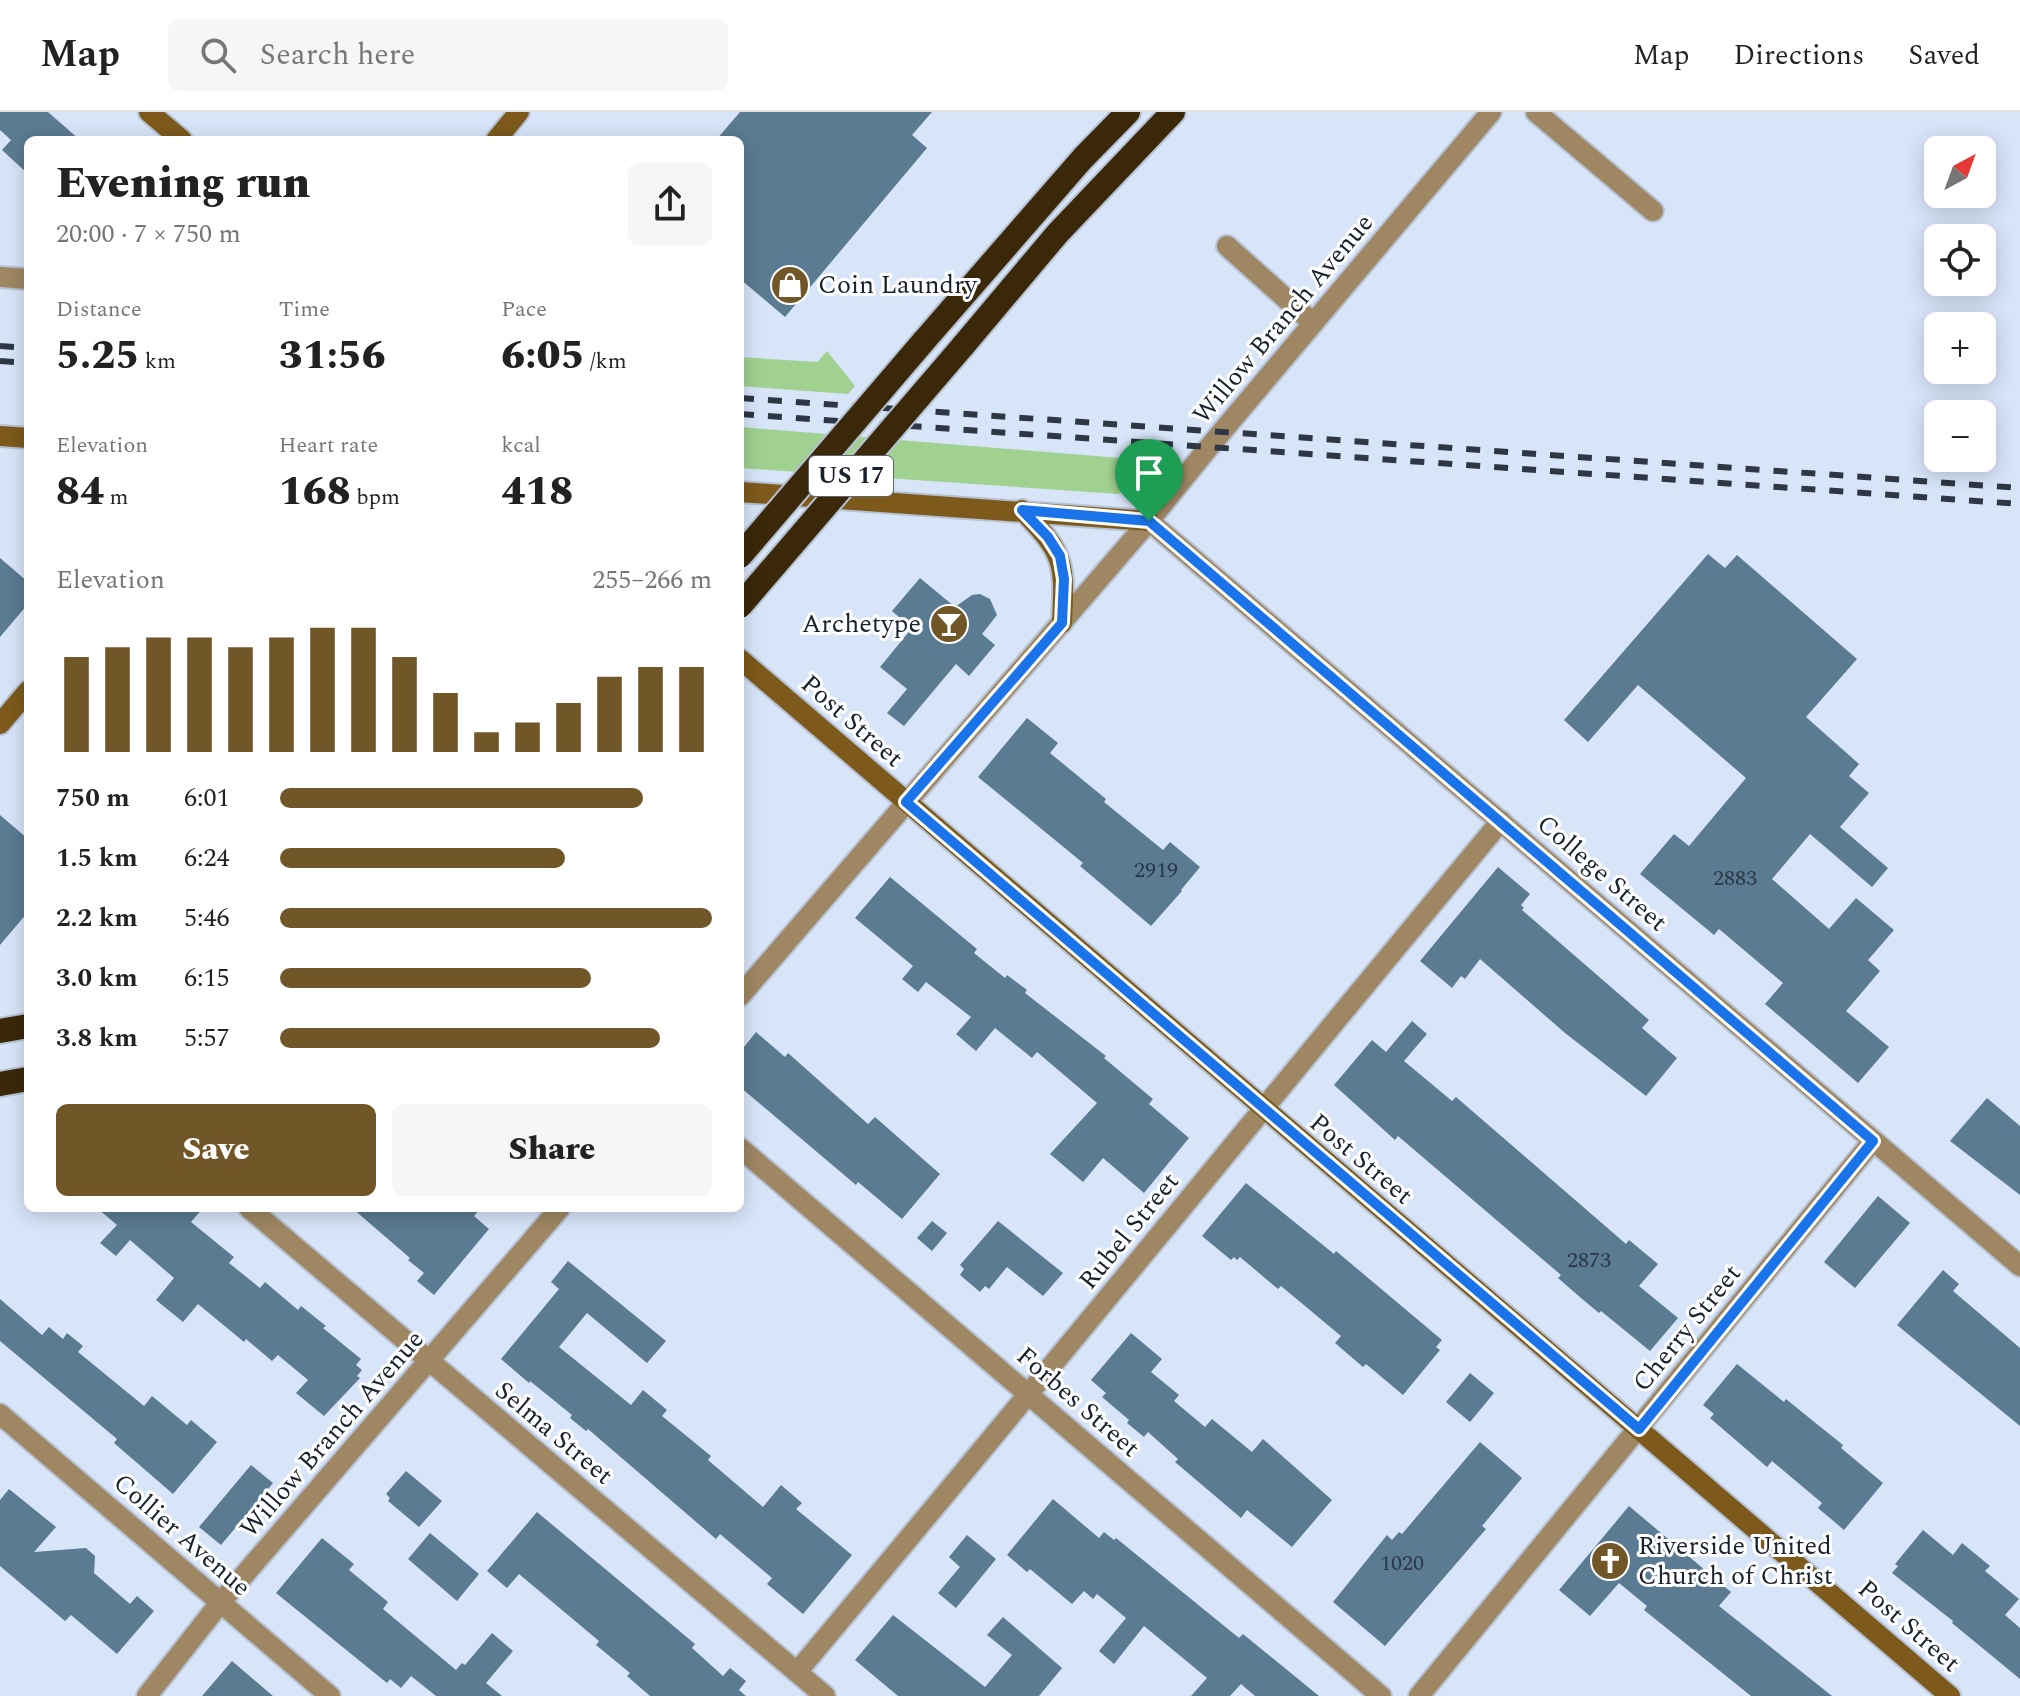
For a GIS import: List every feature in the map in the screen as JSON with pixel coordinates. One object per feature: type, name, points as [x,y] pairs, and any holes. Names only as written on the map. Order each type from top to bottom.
[{"type":"highway","name":"US 17","points":[[744,551],[1083,158],[1128,112]]},
{"type":"highway","name":"US 17","points":[[744,601],[1057,234],[1173,112]]},
{"type":"highway","points":[[0,1031],[24,1027]]},
{"type":"highway","points":[[0,1084],[24,1080]]},
{"type":"street","points":[[149,112],[177,136]]},
{"type":"street","points":[[499,136],[519,112]]},
{"type":"street","name":"Willow Branch Avenue","points":[[744,991],[1149,521],[1491,112]]},
{"type":"street","points":[[1536,112],[1653,211]]},
{"type":"street","points":[[1227,246],[1313,323]]},
{"type":"street","points":[[0,277],[24,279]]},
{"type":"street","points":[[0,436],[24,438]]},
{"type":"street","points":[[744,492],[1149,521]]},
{"type":"street","points":[[1022,510],[1048,537],[1060,556],[1064,579],[1062,623]]},
{"type":"street","name":"College Street","points":[[1149,521],[2020,1266]]},
{"type":"street","name":"Post Street","points":[[744,662],[1950,1696]]},
{"type":"street","points":[[0,724],[24,696]]},
{"type":"street","name":"Rubel Street","points":[[797,1672],[1030,1395],[1501,821]]},
{"type":"street","name":"Cherry Street","points":[[1419,1696],[1873,1141]]},
{"type":"street","name":"Forbes Street","points":[[744,1151],[1381,1696]]},
{"type":"street","name":"Selma Street","points":[[254,1212],[825,1696]]},
{"type":"street","name":"Willow Branch Avenue","points":[[147,1696],[220,1603],[557,1212]]},
{"type":"street","name":"Collier Avenue","points":[[0,1414],[330,1696]]},
{"type":"green space","points":[[827,351],[855,386],[848,394],[744,386],[744,357],[817,362]]},
{"type":"green space","points":[[744,427],[1170,462],[1148,485],[1143,480],[1118,494],[744,468]]},
{"type":"building","points":[[0,112],[48,112],[75,136],[24,136],[24,170],[2,150],[11,140],[0,130]]},
{"type":"building","points":[[740,112],[932,112],[912,135],[927,148],[785,317],[744,282],[744,136],[719,136]]},
{"type":"building","points":[[1708,554],[1725,568],[1737,555],[1857,659],[1806,717],[1859,764],[1849,776],[1869,793],[1840,827],[1888,868],[1872,887],[1810,834],[1772,879],[1829,929],[1856,898],[1894,930],[1868,960],[1880,971],[1846,1011],[1889,1047],[1858,1083],[1765,1004],[1783,983],[1719,929],[1714,935],[1640,874],[1674,834],[1689,846],[1746,778],[1638,685],[1588,742],[1564,720]]},
{"type":"building","points":[[0,558],[24,579],[24,609],[0,637]]},
{"type":"building","points":[[920,578],[955,607],[972,595],[980,594],[990,599],[997,615],[982,634],[995,645],[969,676],[956,664],[904,726],[887,713],[907,689],[880,667],[912,628],[892,611]]},
{"type":"building","points":[[1027,718],[1058,743],[1050,753],[1106,799],[1104,802],[1163,850],[1170,842],[1200,867],[1151,926],[1080,866],[1083,863],[978,777]]},
{"type":"building","points":[[0,815],[24,836],[24,917],[0,945]]},
{"type":"building","points":[[1498,867],[1530,894],[1521,905],[1522,910],[1649,1020],[1642,1028],[1677,1058],[1646,1096],[1565,1033],[1480,959],[1465,979],[1461,976],[1452,988],[1420,961]]},
{"type":"building","points":[[890,877],[977,949],[974,953],[1005,978],[1007,975],[1027,990],[1025,993],[1106,1056],[1104,1058],[1153,1099],[1149,1104],[1189,1138],[1144,1193],[1103,1158],[1083,1182],[1050,1154],[1097,1103],[1037,1052],[1032,1058],[995,1028],[976,1051],[956,1034],[971,1017],[926,982],[918,992],[902,979],[913,966],[855,918]]},
{"type":"building","points":[[1412,1021],[1427,1034],[1404,1061],[1452,1101],[1456,1097],[1626,1244],[1629,1240],[1658,1264],[1639,1286],[1678,1318],[1650,1351],[1581,1298],[1558,1278],[1561,1275],[1398,1136],[1395,1140],[1334,1085],[1372,1040],[1386,1052]]},
{"type":"building","points":[[756,1032],[785,1057],[788,1053],[868,1124],[875,1117],[940,1174],[902,1219],[858,1182],[856,1185],[744,1090],[744,1047]]},
{"type":"building","points":[[1987,1098],[2020,1126],[2020,1195],[1950,1141]]},
{"type":"building","points":[[1246,1183],[1334,1254],[1336,1251],[1442,1340],[1436,1347],[1440,1350],[1403,1395],[1335,1343],[1341,1336],[1281,1286],[1278,1289],[1240,1257],[1231,1260],[1202,1236]]},
{"type":"building","points":[[1878,1196],[1910,1223],[1855,1288],[1824,1262]]},
{"type":"building","points":[[102,1212],[200,1212],[191,1222],[234,1257],[229,1263],[260,1288],[265,1282],[298,1310],[301,1306],[326,1326],[323,1328],[361,1359],[356,1365],[362,1370],[357,1376],[360,1378],[324,1416],[296,1393],[308,1380],[278,1355],[272,1361],[198,1304],[183,1322],[156,1300],[174,1278],[130,1240],[116,1256],[100,1243],[117,1225]]},
{"type":"building","points":[[357,1212],[478,1212],[474,1216],[489,1229],[434,1295],[417,1281],[424,1273],[408,1260],[410,1258]]},
{"type":"building","points":[[932,1221],[947,1233],[932,1251],[917,1238]]},
{"type":"building","points":[[998,1221],[1063,1273],[1043,1296],[1007,1267],[989,1289],[985,1286],[980,1292],[960,1275],[964,1269],[960,1265]]},
{"type":"building","points":[[568,1261],[666,1341],[647,1363],[587,1313],[559,1347],[631,1405],[643,1390],[667,1410],[662,1416],[711,1456],[708,1460],[763,1507],[781,1485],[802,1503],[796,1509],[852,1555],[803,1614],[767,1584],[772,1578],[720,1534],[716,1539],[588,1429],[586,1431],[570,1418],[572,1415],[501,1359],[559,1289],[551,1282]]},
{"type":"building","points":[[1943,1270],[1959,1284],[1953,1291],[2020,1348],[2020,1426],[1897,1325]]},
{"type":"building","points":[[0,1299],[42,1335],[49,1327],[63,1339],[67,1333],[83,1346],[78,1352],[144,1406],[152,1396],[187,1425],[191,1420],[217,1442],[173,1494],[114,1443],[117,1439],[0,1341]]},
{"type":"building","points":[[1131,1333],[1162,1359],[1151,1372],[1179,1395],[1174,1401],[1205,1427],[1212,1419],[1252,1452],[1263,1439],[1332,1500],[1292,1547],[1247,1510],[1241,1518],[1175,1462],[1178,1459],[1148,1432],[1144,1437],[1102,1397],[1106,1393],[1091,1380]]},
{"type":"building","points":[[1737,1364],[1843,1445],[1841,1448],[1883,1483],[1844,1530],[1818,1508],[1822,1503],[1772,1461],[1767,1467],[1710,1418],[1714,1414],[1703,1405]]},
{"type":"building","points":[[1470,1373],[1494,1393],[1470,1422],[1446,1402]]},
{"type":"building","points":[[1480,1442],[1522,1478],[1482,1526],[1486,1529],[1385,1646],[1333,1602],[1387,1535],[1392,1540],[1399,1532],[1402,1534]]},
{"type":"building","points":[[251,1465],[273,1483],[221,1545],[199,1527]]},
{"type":"building","points":[[406,1471],[442,1501],[419,1527],[388,1501],[390,1498],[386,1494]]},
{"type":"building","points":[[9,1489],[56,1527],[34,1552],[86,1548],[95,1556],[94,1573],[130,1604],[137,1596],[154,1611],[117,1654],[71,1615],[65,1621],[0,1566],[0,1500]]},
{"type":"building","points":[[1053,1499],[1099,1538],[1104,1532],[1114,1540],[1116,1538],[1239,1638],[1243,1634],[1319,1696],[1255,1696],[1241,1684],[1230,1696],[1191,1696],[1207,1678],[1144,1626],[1114,1664],[1099,1651],[1126,1618],[1097,1594],[1093,1599],[1084,1591],[1072,1604],[1030,1569],[1027,1572],[1007,1555]]},
{"type":"building","points":[[1629,1506],[1731,1592],[1719,1606],[1832,1696],[1751,1696],[1644,1610],[1647,1606],[1619,1583],[1590,1616],[1559,1590]]},
{"type":"building","points":[[537,1512],[695,1644],[692,1648],[723,1676],[730,1668],[746,1681],[739,1690],[746,1696],[650,1696],[627,1676],[630,1673],[596,1645],[599,1641],[519,1574],[507,1588],[487,1571]]},
{"type":"building","points":[[1923,1530],[1953,1555],[1962,1543],[1990,1566],[1985,1571],[2019,1599],[2005,1615],[2020,1628],[2020,1679],[1892,1573],[1898,1566],[1895,1564]]},
{"type":"building","points":[[430,1533],[479,1574],[457,1601],[408,1559]]},
{"type":"building","points":[[967,1535],[996,1559],[956,1608],[938,1593],[960,1567],[949,1557]]},
{"type":"building","points":[[322,1538],[354,1564],[349,1570],[388,1602],[383,1609],[456,1670],[462,1663],[465,1665],[492,1633],[513,1651],[486,1683],[502,1696],[436,1696],[411,1676],[401,1688],[390,1679],[387,1683],[276,1593]]},
{"type":"building","points":[[893,1615],[985,1687],[1012,1655],[987,1635],[1003,1617],[1062,1668],[1039,1696],[898,1696],[855,1660]]},
{"type":"building","points":[[232,1661],[273,1696],[202,1696]]},
{"type":"railway","points":[[0,346],[24,348]]},
{"type":"railway","points":[[0,361],[24,363]]},
{"type":"railway","points":[[744,398],[2020,488]]},
{"type":"railway","points":[[744,414],[2020,504]]},
{"type":"place","name":"Coin Laundry","points":[[790,285]]},
{"type":"place","name":"Archetype","points":[[949,624]]},
{"type":"place","name":"Riverside United Church of Christ","points":[[1610,1561]]},
{"type":"route","points":[[1022,510],[1149,521],[1873,1141],[1639,1429],[906,802],[1062,623],[1064,579],[1060,556],[1048,537],[1022,510]]}]
